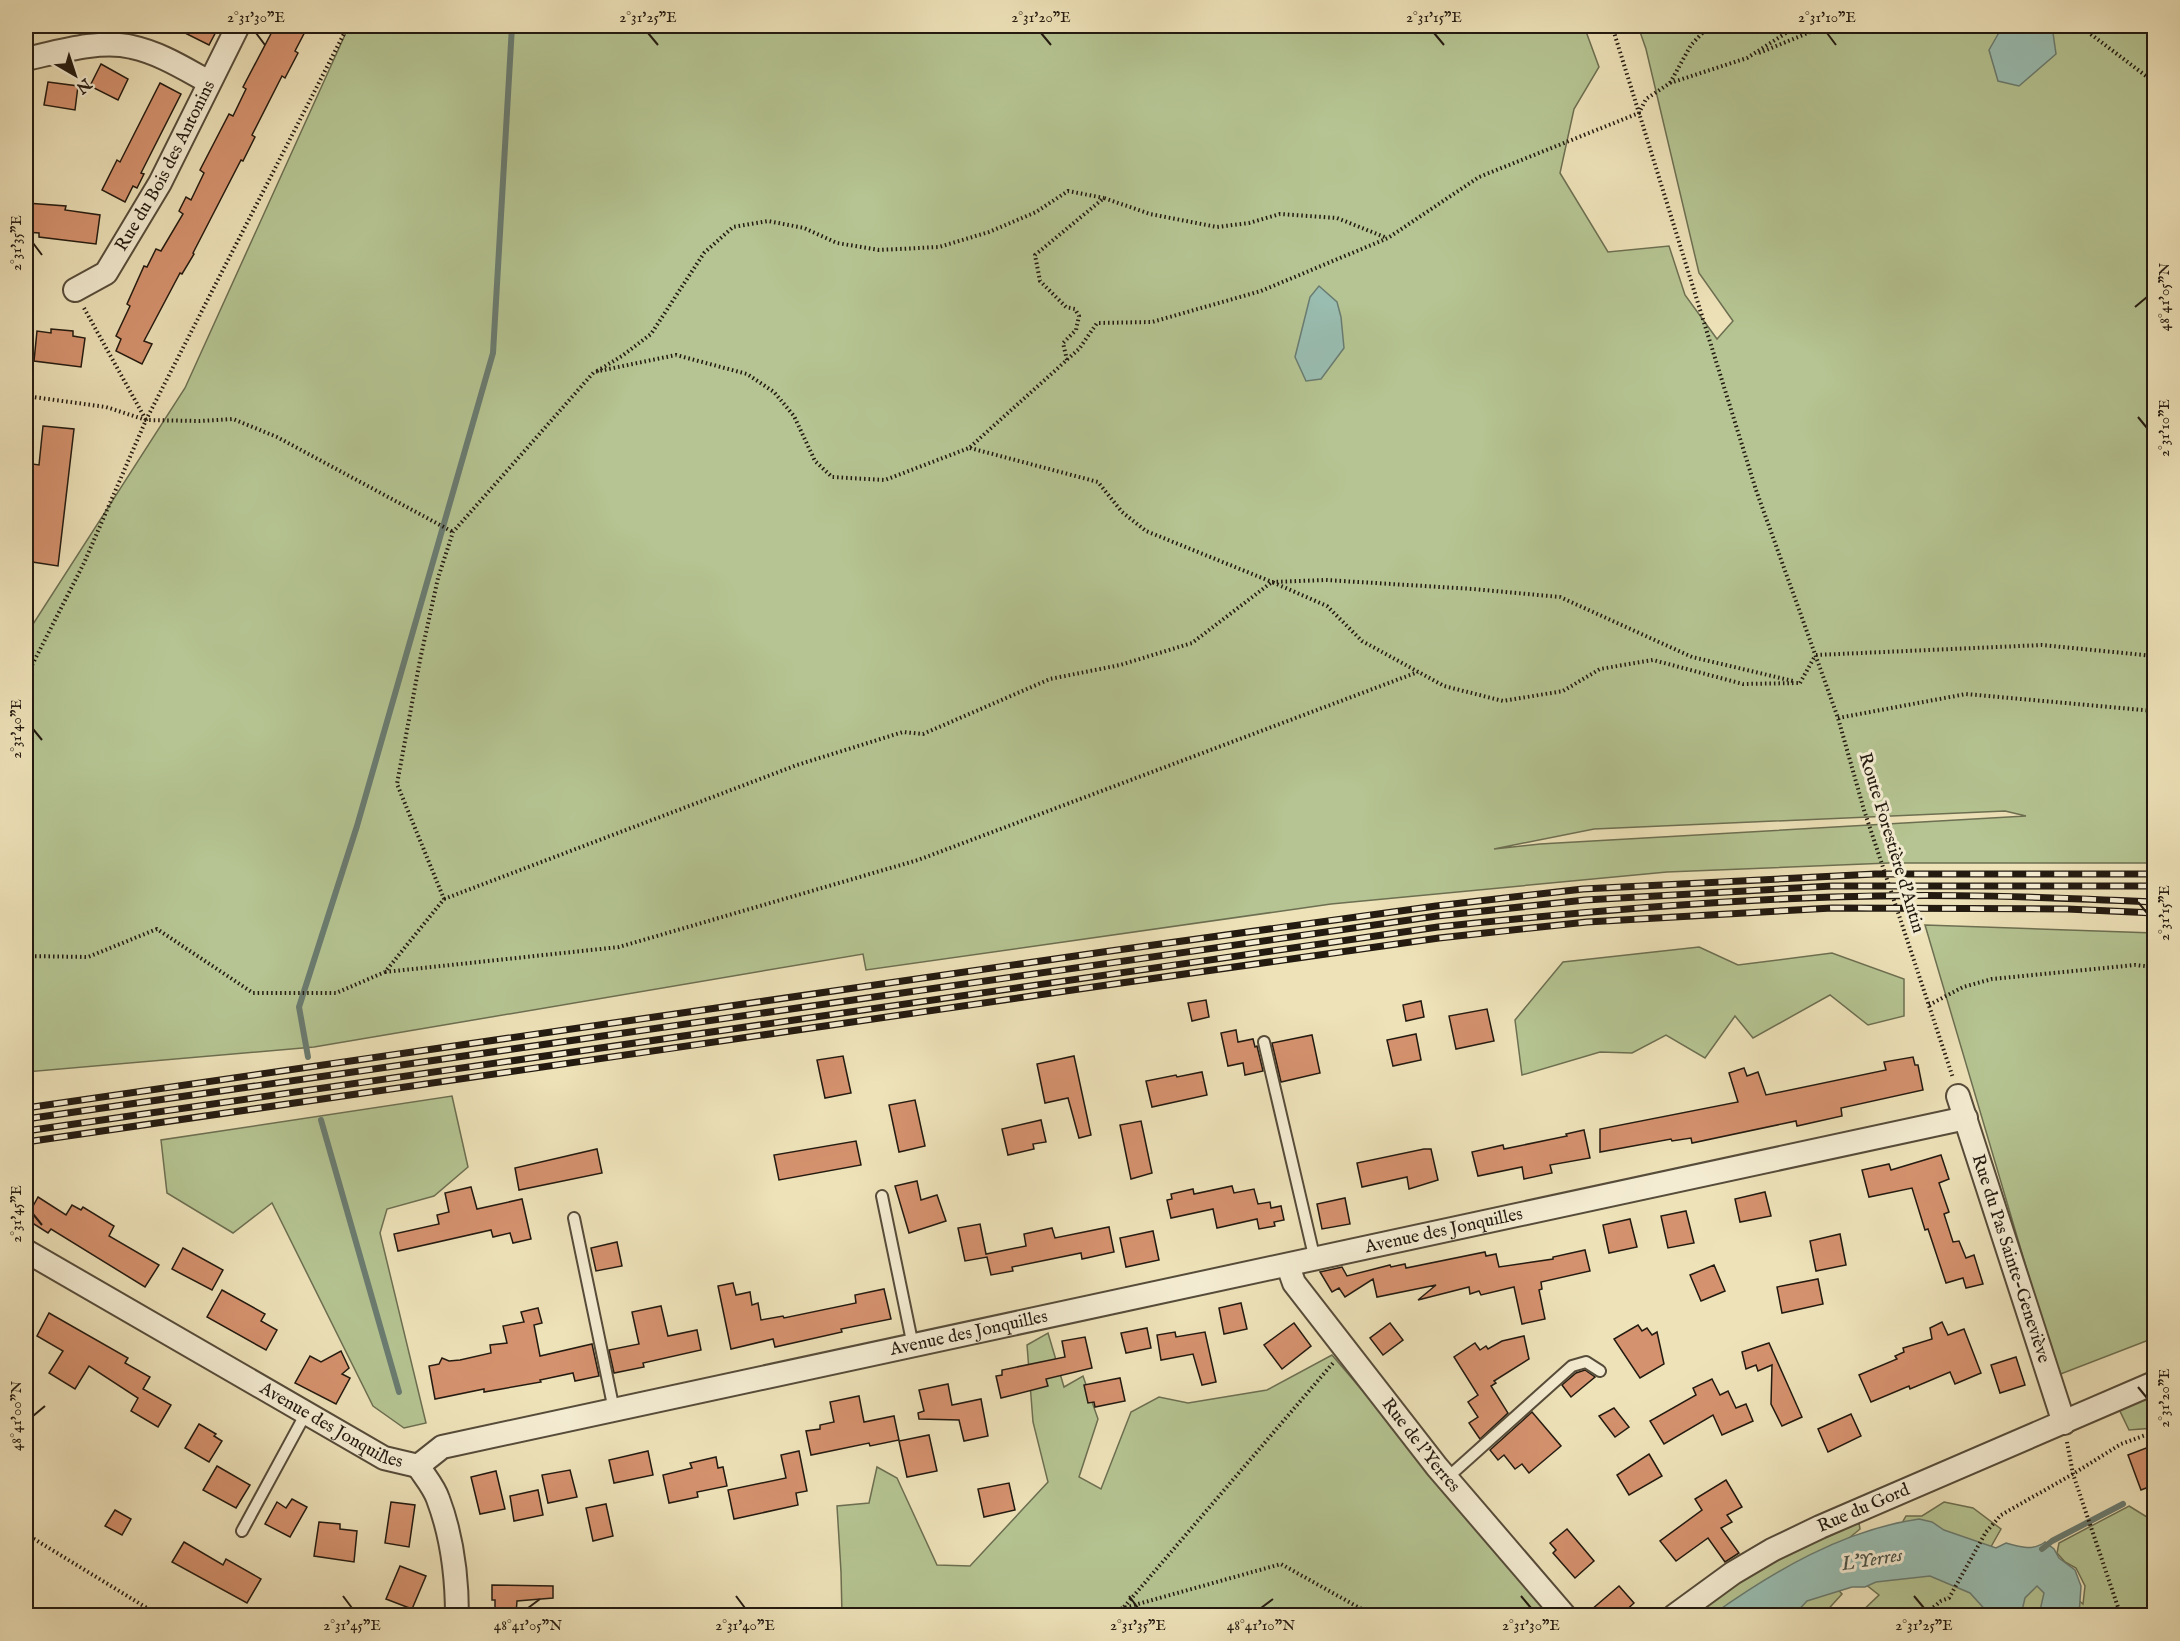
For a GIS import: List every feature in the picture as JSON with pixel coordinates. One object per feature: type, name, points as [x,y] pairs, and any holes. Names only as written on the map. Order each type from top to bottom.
[{"type":"street","name":"Rue du Bois des Antonins","points":[[75,290],[106,273],[160,183],[238,26]]},
{"type":"street","points":[[26,59],[94,45],[131,46],[170,60],[210,82]]},
{"type":"street","name":"Rue du Pas Sainte-Geneviève","points":[[1958,1096],[2064,1423]]},
{"type":"street","name":"Avenue des Jonquilles","points":[[26,1251],[384,1458],[418,1466],[442,1447],[1966,1118]]},
{"type":"street","name":"Rue de l'Yerres","points":[[1288,1266],[1294,1283],[1447,1478],[1565,1616]]},
{"type":"street","name":"Rue du Gord","points":[[1674,1616],[1733,1573],[1772,1550],[1820,1527],[2154,1383]]},
{"type":"street","points":[[418,1466],[438,1496],[449,1536],[457,1588],[457,1616]]},
{"type":"lane","points":[[1264,1042],[1315,1260]]},
{"type":"lane","points":[[882,1196],[913,1346]]},
{"type":"lane","points":[[574,1218],[614,1410]]},
{"type":"lane","points":[[1447,1478],[1572,1366],[1586,1362],[1600,1371]]},
{"type":"lane","points":[[242,1531],[306,1413]]},
{"type":"path","points":[[26,677],[84,563],[146,420],[348,26]]},
{"type":"path","points":[[1612,26],[1639,113]]},
{"type":"path","points":[[1670,83],[1691,45],[1709,26]]},
{"type":"path","points":[[1747,58],[1797,26]]},
{"type":"path","points":[[594,372],[676,355],[747,374],[774,392],[794,416],[815,460],[832,477],[885,480],[969,448],[1079,349],[1097,323],[1152,322],[1261,291],[1388,238],[1479,177],[1639,113],[1646,99],[1670,83],[1747,58],[1825,26]]},
{"type":"path","points":[[2080,26],[2154,82]]},
{"type":"path","name":"Route Forestière d'Antin","points":[[1639,113],[1756,490],[1838,718],[1864,810],[1958,1096]]},
{"type":"path","points":[[444,899],[397,784],[422,648],[438,578],[453,532],[594,372],[622,356],[651,334],[704,253],[733,227],[768,221],[804,228],[837,243],[879,250],[939,248],[999,228],[1036,212],[1068,191],[1104,198],[1150,214],[1217,227],[1249,223],[1280,214],[1337,218],[1388,238]]},
{"type":"path","points":[[1067,360],[1063,343],[1076,330],[1079,316],[1075,309],[1066,307],[1040,281],[1035,255],[1104,198]]},
{"type":"path","points":[[75,290],[146,420]]},
{"type":"path","points":[[26,396],[106,407],[146,420],[200,421],[233,418],[277,437],[453,532]]},
{"type":"path","points":[[969,448],[1098,482],[1122,512],[1146,531],[1327,606],[1362,641],[1444,686],[1503,701],[1563,691],[1600,669],[1653,660],[1743,684],[1800,683]]},
{"type":"path","points":[[385,972],[444,899],[797,765],[903,732],[923,734],[1050,679],[1120,665],[1192,643],[1272,582],[1326,580],[1560,597],[1692,657],[1800,683]]},
{"type":"path","points":[[1800,683],[1816,655],[2043,645],[2154,656]]},
{"type":"path","points":[[26,956],[88,957],[157,929],[253,993],[336,993],[385,972],[619,947],[918,860],[1418,672]]},
{"type":"path","points":[[1838,718],[1966,694],[2154,711]]},
{"type":"path","points":[[1929,1005],[1963,987],[1992,979],[2135,965],[2154,967]]},
{"type":"path","points":[[1124,1607],[1346,1349]]},
{"type":"path","points":[[2064,1423],[2073,1474],[2121,1616]]},
{"type":"path","points":[[1923,1616],[1941,1601],[1949,1598],[1986,1532],[2001,1515],[2121,1444],[2154,1432]]},
{"type":"path","points":[[26,1534],[160,1616]]},
{"type":"path","points":[[1095,1616],[1281,1564],[1374,1616]]},
{"type":"green space","points":[[349,26],[1584,26],[1599,67],[1574,109],[1560,173],[1608,252],[1669,246],[1685,295],[1717,339],[1733,321],[1699,273],[1646,49],[1638,26],[2154,26],[2154,863],[1889,863],[1667,872],[1331,904],[866,970],[863,954],[314,1047],[26,1072],[26,635],[185,388]],"holes":[[[2005,811],[2026,816],[1540,844],[1494,849],[1594,829]]]},
{"type":"green space","points":[[1925,925],[2154,933],[2154,1338],[2058,1375]]},
{"type":"green space","points":[[1699,947],[1738,965],[1832,953],[1904,979],[1904,1016],[1868,1025],[1830,995],[1753,1038],[1735,1016],[1705,1058],[1666,1035],[1632,1053],[1600,1052],[1522,1075],[1515,1020],[1563,962]]},
{"type":"green space","points":[[452,1096],[468,1167],[434,1196],[387,1209],[380,1233],[426,1423],[404,1428],[373,1406],[272,1203],[233,1233],[167,1193],[161,1140]]},
{"type":"green space","points":[[1048,1333],[1064,1387],[1083,1376],[1098,1419],[1079,1477],[1101,1489],[1131,1412],[1159,1397],[1188,1403],[1267,1390],[1332,1355],[1554,1615],[842,1615],[837,1506],[869,1503],[877,1467],[897,1478],[937,1565],[970,1566],[1048,1482],[1033,1422],[1027,1345]]},
{"type":"green space","points":[[2154,1391],[2154,1428],[2129,1430],[2118,1407]]},
{"type":"green space","points":[[1944,1502],[1973,1508],[2001,1529],[1988,1552],[1898,1530],[1906,1516],[1922,1516]]},
{"type":"green space","points":[[2129,1506],[2147,1517],[2152,1615],[2013,1615],[2024,1588],[2044,1571],[2083,1604],[2085,1586],[2076,1568],[2065,1562],[2057,1553],[2059,1543]]},
{"type":"green space","points":[[1859,1523],[1860,1529],[1831,1553],[1720,1615],[1681,1616],[1749,1571]]},
{"type":"green space","points":[[1904,1567],[1981,1584],[1997,1616],[1857,1616],[1879,1595],[1860,1580]]},
{"type":"green space","points":[[1833,1584],[1842,1594],[1823,1615],[1781,1616]]},
{"type":"water","points":[[2010,26],[2041,26],[2053,33],[2056,54],[2019,86],[1998,81],[1989,50],[2001,29]]},
{"type":"water","points":[[1319,286],[1337,302],[1344,348],[1321,379],[1306,381],[1295,357],[1310,297]]},
{"type":"water","points":[[1919,1519],[1996,1548],[2006,1543],[2021,1547],[2036,1547],[2045,1542],[2054,1549],[2059,1558],[2075,1570],[2081,1586],[2079,1615],[2039,1615],[2044,1593],[2037,1586],[2025,1598],[2021,1615],[1990,1615],[1970,1593],[1930,1576],[1876,1582],[1865,1587],[1852,1587],[1807,1601],[1794,1615],[1712,1615],[1760,1583],[1810,1555],[1863,1532]]},
{"type":"building","points":[[171,26],[219,26],[209,45]]},
{"type":"building","points":[[275,26],[308,26],[295,51],[298,53],[285,78],[282,76],[252,135],[255,137],[243,161],[241,160],[194,254],[182,274],[180,273],[144,341],[152,344],[142,364],[116,351],[121,339],[116,336],[130,306],[127,304],[144,266],[147,267],[156,249],[161,251],[183,214],[179,211],[186,197],[191,200],[204,173],[200,170],[229,114],[233,116],[246,89],[243,87]]},
{"type":"building","points":[[101,64],[128,79],[118,100],[90,86]]},
{"type":"building","points":[[48,82],[78,86],[75,110],[44,105]]},
{"type":"building","points":[[160,83],[181,94],[141,173],[144,174],[137,188],[133,186],[125,202],[102,190],[117,160],[120,162]]},
{"type":"building","points":[[26,203],[66,206],[65,210],[100,215],[96,244],[39,237],[39,233],[26,232]]},
{"type":"building","points":[[51,329],[73,331],[73,336],[85,338],[81,367],[34,361],[37,331],[51,333]]},
{"type":"building","points":[[43,426],[74,429],[58,566],[26,561],[26,463],[39,465]]},
{"type":"building","points":[[1206,1000],[1209,1017],[1192,1021],[1188,1003]]},
{"type":"building","points":[[1421,1001],[1424,1017],[1406,1021],[1403,1005]]},
{"type":"building","points":[[1487,1009],[1494,1041],[1456,1049],[1449,1016]]},
{"type":"building","points":[[1236,1030],[1238,1042],[1253,1039],[1263,1071],[1245,1075],[1243,1063],[1228,1066],[1221,1033]]},
{"type":"building","points":[[1416,1034],[1421,1060],[1393,1066],[1387,1040]]},
{"type":"building","points":[[1312,1035],[1320,1073],[1281,1082],[1272,1043]]},
{"type":"building","points":[[843,1056],[851,1093],[825,1098],[817,1060]]},
{"type":"building","points":[[1074,1056],[1091,1135],[1079,1138],[1068,1098],[1045,1103],[1037,1064]]},
{"type":"building","points":[[1913,1057],[1915,1065],[1918,1065],[1923,1090],[1841,1108],[1842,1116],[1797,1126],[1796,1121],[1692,1143],[1691,1138],[1672,1141],[1671,1139],[1600,1152],[1600,1129],[1738,1102],[1729,1073],[1744,1068],[1747,1076],[1758,1072],[1766,1095],[1886,1070],[1884,1062]]},
{"type":"building","points":[[1202,1072],[1207,1095],[1152,1107],[1146,1081]]},
{"type":"building","points":[[915,1100],[925,1146],[899,1152],[889,1105]]},
{"type":"building","points":[[1041,1120],[1046,1142],[1033,1144],[1034,1149],[1008,1155],[1002,1129]]},
{"type":"building","points":[[1141,1121],[1152,1173],[1131,1179],[1120,1125]]},
{"type":"building","points":[[1584,1130],[1590,1158],[1550,1165],[1552,1173],[1524,1179],[1522,1167],[1478,1176],[1472,1152],[1503,1145],[1504,1149],[1567,1136],[1566,1134]]},
{"type":"building","points":[[856,1141],[861,1165],[779,1180],[774,1155]]},
{"type":"building","points":[[597,1149],[602,1173],[519,1190],[515,1168]]},
{"type":"building","points":[[1431,1149],[1438,1180],[1409,1189],[1407,1177],[1362,1187],[1357,1163]]},
{"type":"building","points":[[1941,1155],[1949,1179],[1939,1183],[1949,1212],[1944,1214],[1953,1242],[1959,1241],[1966,1258],[1974,1255],[1983,1284],[1966,1288],[1963,1278],[1946,1283],[1928,1229],[1925,1230],[1912,1188],[1869,1197],[1862,1170],[1889,1164],[1891,1170]]},
{"type":"building","points":[[917,1181],[921,1200],[937,1195],[946,1221],[909,1233],[895,1186]]},
{"type":"building","points":[[1232,1186],[1234,1193],[1254,1189],[1258,1204],[1270,1202],[1271,1208],[1281,1206],[1284,1220],[1274,1222],[1275,1226],[1259,1229],[1257,1219],[1217,1228],[1213,1209],[1171,1218],[1167,1200],[1172,1199],[1171,1194],[1193,1189],[1194,1194]]},
{"type":"building","points":[[471,1187],[477,1209],[522,1199],[531,1239],[513,1243],[510,1233],[493,1237],[491,1230],[398,1251],[394,1234],[439,1224],[437,1215],[449,1212],[445,1193]]},
{"type":"building","points":[[1765,1192],[1771,1216],[1740,1222],[1735,1199]]},
{"type":"building","points":[[38,1197],[66,1215],[72,1205],[81,1210],[83,1207],[114,1226],[109,1236],[159,1265],[145,1287],[51,1229],[48,1233],[26,1219]]},
{"type":"building","points":[[1345,1198],[1350,1224],[1322,1229],[1317,1204]]},
{"type":"building","points":[[1686,1211],[1694,1243],[1668,1248],[1661,1216]]},
{"type":"building","points":[[1630,1219],[1637,1247],[1609,1253],[1603,1225]]},
{"type":"building","points":[[980,1224],[986,1254],[1026,1246],[1024,1234],[1052,1228],[1055,1238],[1109,1227],[1114,1252],[1082,1259],[1081,1253],[1012,1267],[1013,1271],[991,1275],[987,1257],[965,1261],[958,1228]]},
{"type":"building","points":[[1153,1231],[1159,1260],[1126,1267],[1120,1238]]},
{"type":"building","points":[[1840,1234],[1846,1265],[1816,1271],[1810,1241]]},
{"type":"building","points":[[617,1242],[622,1266],[596,1271],[591,1248]]},
{"type":"building","points":[[183,1248],[223,1270],[212,1290],[172,1269]]},
{"type":"building","points":[[1585,1250],[1590,1271],[1541,1282],[1542,1289],[1539,1290],[1545,1319],[1522,1324],[1514,1287],[1481,1295],[1479,1291],[1470,1294],[1469,1287],[1418,1300],[1436,1285],[1377,1297],[1373,1279],[1345,1297],[1339,1288],[1332,1292],[1320,1272],[1342,1267],[1347,1276],[1390,1265],[1391,1267],[1405,1264],[1406,1268],[1485,1252],[1486,1256],[1496,1254],[1499,1267],[1553,1259],[1553,1257]]},
{"type":"building","points":[[1714,1265],[1725,1291],[1701,1301],[1690,1275]]},
{"type":"building","points":[[1818,1279],[1823,1304],[1782,1313],[1777,1287]]},
{"type":"building","points":[[733,1283],[736,1295],[750,1292],[752,1305],[758,1303],[761,1320],[783,1316],[784,1318],[856,1303],[855,1295],[884,1289],[891,1319],[841,1329],[842,1332],[775,1347],[773,1339],[731,1349],[718,1286]]},
{"type":"building","points":[[222,1290],[265,1314],[261,1321],[277,1330],[266,1350],[207,1317]]},
{"type":"building","points":[[1241,1303],[1247,1329],[1224,1334],[1219,1308]]},
{"type":"building","points":[[661,1306],[668,1336],[697,1330],[701,1350],[643,1363],[644,1367],[614,1373],[609,1350],[639,1344],[632,1312]]},
{"type":"building","points":[[538,1308],[542,1323],[534,1325],[540,1356],[592,1344],[599,1376],[575,1381],[573,1373],[540,1380],[541,1382],[484,1392],[484,1389],[435,1399],[429,1366],[439,1364],[442,1358],[449,1361],[460,1360],[491,1353],[490,1345],[507,1343],[503,1326],[524,1322],[521,1312]]},
{"type":"building","points":[[49,1313],[128,1358],[125,1363],[150,1377],[143,1389],[171,1405],[158,1427],[131,1411],[138,1398],[89,1366],[75,1389],[49,1373],[63,1351],[37,1336]]},
{"type":"building","points":[[1942,1322],[1948,1335],[1964,1329],[1981,1373],[1955,1384],[1950,1372],[1871,1402],[1859,1375],[1897,1359],[1895,1356],[1904,1352],[1903,1348],[1932,1339],[1930,1328]]},
{"type":"building","points":[[1294,1323],[1311,1346],[1282,1369],[1264,1345]]},
{"type":"building","points":[[1390,1323],[1403,1340],[1383,1355],[1370,1338]]},
{"type":"building","points":[[1638,1325],[1642,1331],[1647,1328],[1652,1335],[1657,1332],[1664,1364],[1640,1378],[1614,1339]]},
{"type":"building","points":[[1147,1328],[1151,1348],[1126,1353],[1121,1333]]},
{"type":"building","points":[[1175,1332],[1176,1337],[1205,1332],[1216,1382],[1202,1385],[1193,1354],[1161,1360],[1157,1335]]},
{"type":"building","points":[[1524,1336],[1529,1359],[1494,1381],[1496,1383],[1491,1386],[1508,1413],[1480,1439],[1469,1423],[1478,1417],[1468,1402],[1478,1395],[1454,1357],[1475,1343],[1480,1350],[1486,1346],[1488,1349],[1502,1341]]},
{"type":"building","points":[[1085,1337],[1092,1368],[1046,1379],[1048,1386],[1001,1398],[996,1376],[1002,1375],[1002,1370],[1065,1357],[1062,1341]]},
{"type":"building","points":[[1769,1343],[1802,1417],[1782,1426],[1771,1404],[1772,1365],[1758,1371],[1756,1365],[1746,1369],[1742,1352]]},
{"type":"building","points":[[341,1351],[349,1368],[342,1374],[350,1378],[336,1404],[295,1383],[310,1356],[321,1362]]},
{"type":"building","points":[[2016,1357],[2025,1385],[2000,1393],[1991,1365]]},
{"type":"building","points":[[1585,1370],[1595,1377],[1571,1397],[1562,1385],[1576,1373]]},
{"type":"building","points":[[1120,1378],[1125,1401],[1095,1407],[1094,1402],[1088,1403],[1084,1385]]},
{"type":"building","points":[[1712,1379],[1720,1395],[1728,1391],[1736,1408],[1746,1404],[1753,1421],[1722,1435],[1713,1415],[1664,1444],[1650,1421],[1696,1395],[1693,1388]]},
{"type":"building","points":[[948,1384],[952,1405],[981,1399],[988,1436],[964,1441],[959,1420],[919,1419],[918,1413],[924,1411],[919,1390]]},
{"type":"building","points":[[859,1396],[864,1422],[894,1416],[899,1440],[870,1446],[869,1443],[811,1455],[806,1431],[820,1429],[820,1425],[834,1422],[830,1402]]},
{"type":"building","points":[[1614,1408],[1629,1427],[1615,1437],[1599,1416]]},
{"type":"building","points":[[1532,1412],[1561,1446],[1529,1473],[1522,1464],[1515,1469],[1504,1455],[1498,1460],[1490,1450]]},
{"type":"building","points":[[1851,1414],[1861,1436],[1828,1452],[1818,1429]]},
{"type":"building","points":[[199,1424],[216,1434],[214,1436],[222,1441],[209,1462],[185,1448]]},
{"type":"building","points":[[929,1435],[937,1471],[907,1477],[899,1441]]},
{"type":"building","points":[[2154,1445],[2154,1485],[2141,1490],[2128,1455]]},
{"type":"building","points":[[648,1451],[653,1475],[614,1483],[609,1460]]},
{"type":"building","points":[[799,1451],[807,1491],[796,1493],[798,1505],[734,1519],[728,1490],[786,1478],[781,1455]]},
{"type":"building","points":[[1649,1454],[1662,1476],[1629,1495],[1617,1475]]},
{"type":"building","points":[[716,1457],[718,1468],[723,1467],[727,1486],[697,1492],[698,1497],[669,1503],[663,1475],[692,1468],[690,1463]]},
{"type":"building","points":[[217,1466],[250,1485],[236,1508],[203,1490]]},
{"type":"building","points":[[570,1470],[577,1497],[548,1503],[542,1475]]},
{"type":"building","points":[[496,1471],[505,1509],[480,1514],[471,1477]]},
{"type":"building","points":[[1726,1480],[1742,1507],[1727,1515],[1732,1522],[1721,1528],[1739,1553],[1725,1562],[1708,1538],[1676,1561],[1660,1541],[1702,1510],[1695,1499]]},
{"type":"building","points":[[1009,1483],[1015,1510],[984,1517],[978,1489]]},
{"type":"building","points":[[538,1490],[543,1515],[514,1521],[510,1496]]},
{"type":"building","points":[[292,1499],[307,1507],[290,1537],[265,1524],[277,1502],[286,1508]]},
{"type":"building","points":[[391,1502],[415,1505],[409,1547],[385,1543]]},
{"type":"building","points":[[606,1504],[613,1536],[593,1541],[586,1508]]},
{"type":"building","points":[[115,1510],[131,1519],[122,1535],[105,1526]]},
{"type":"building","points":[[319,1522],[340,1524],[340,1529],[357,1531],[354,1562],[314,1556]]},
{"type":"building","points":[[1567,1529],[1594,1561],[1575,1578],[1553,1553],[1556,1550],[1550,1543]]},
{"type":"building","points":[[184,1542],[223,1565],[226,1559],[261,1579],[247,1603],[172,1562]]},
{"type":"building","points":[[400,1566],[426,1576],[412,1609],[386,1599]]},
{"type":"building","points":[[492,1585],[553,1586],[553,1598],[517,1601],[516,1614],[495,1613]]},
{"type":"building","points":[[1619,1586],[1634,1603],[1620,1616],[1584,1616]]},
{"type":"waterway","points":[[308,1057],[299,1007],[357,826],[493,353],[512,26]]},
{"type":"waterway","points":[[321,1120],[399,1392]]},
{"type":"waterway","name":"L'Yerres","points":[[2042,1549],[2052,1541],[2123,1504]]},
{"type":"railway","points":[[26,1108],[1103,952],[1436,906],[1583,889],[1875,874],[2154,874]]},
{"type":"railway","points":[[26,1119],[1437,916],[1585,900],[1832,886],[2154,886]]},
{"type":"railway","points":[[26,1131],[1438,927],[1635,908],[1832,897],[1993,896],[2154,902]]},
{"type":"railway","points":[[26,1142],[1439,938],[1587,922],[1832,908],[2067,909],[2154,913]]}]
